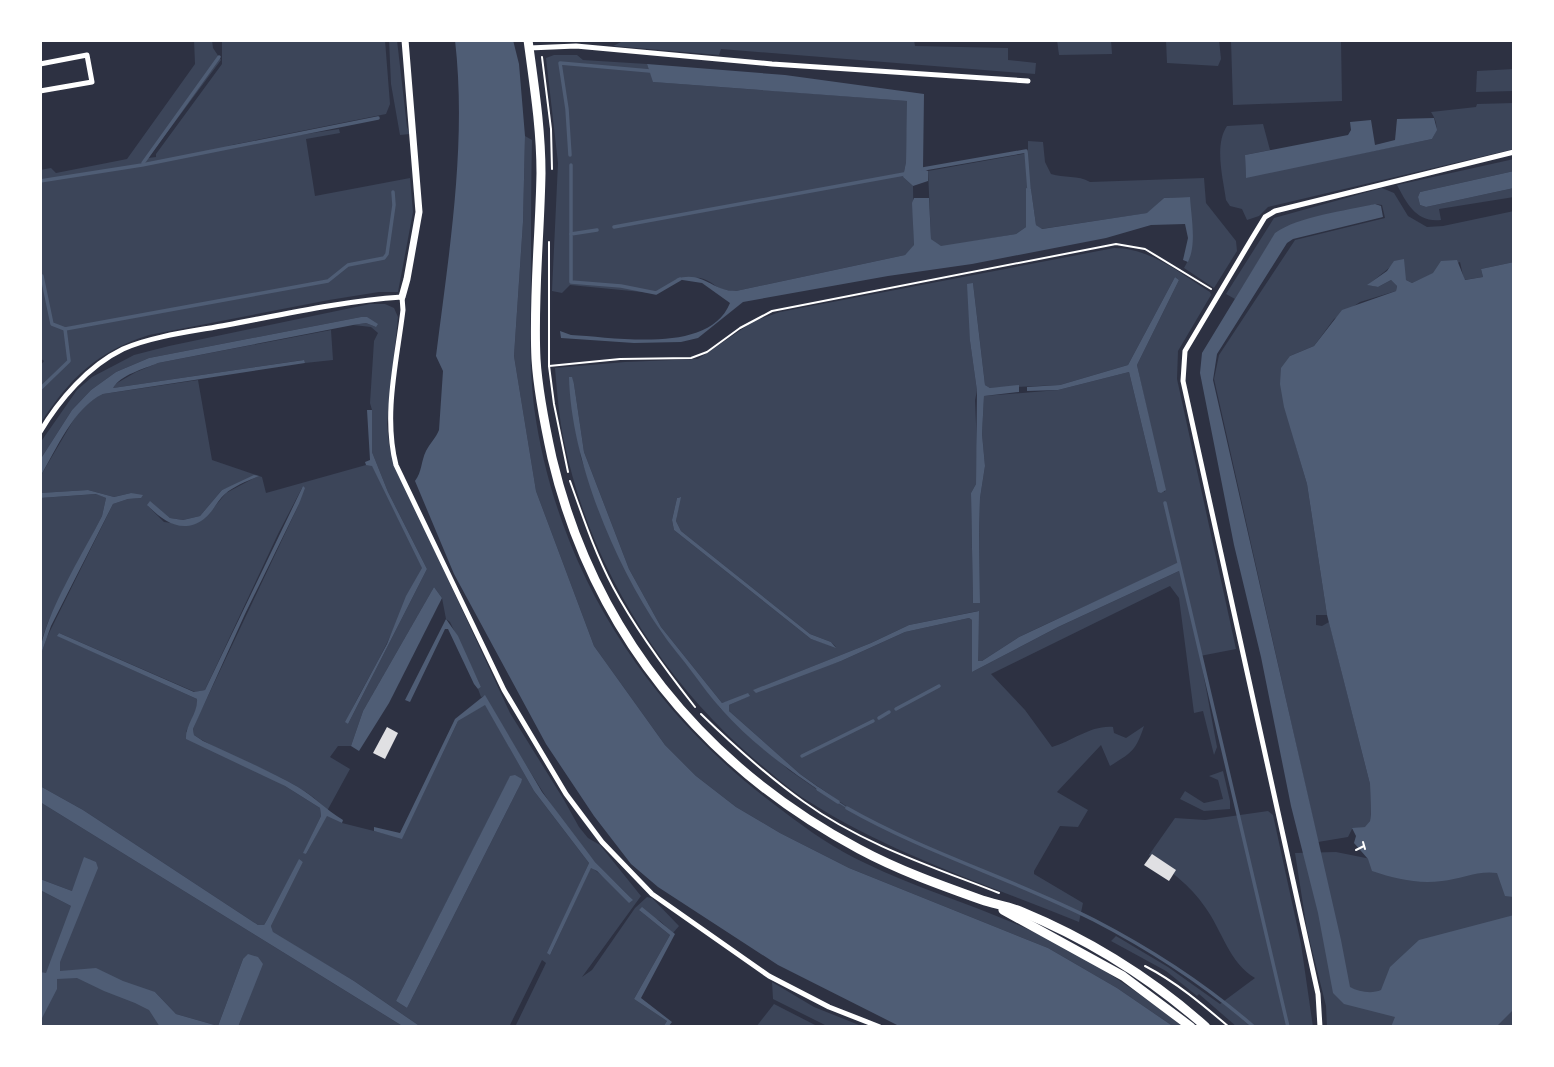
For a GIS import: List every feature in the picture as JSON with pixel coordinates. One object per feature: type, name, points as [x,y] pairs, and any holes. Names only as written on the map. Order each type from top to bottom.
[{"type":"main road","points":[[529,44],[540,138],[536,349],[542,406],[563,501],[589,568],[634,648],[683,714],[733,763],[764,789],[832,835],[895,867],[1041,921],[1112,958],[1153,984],[1206,1027]]},
{"type":"main road","points":[[986,901],[1080,950],[1123,976],[1191,1027]]},
{"type":"street","points":[[405,40],[419,212],[402,297],[390,442],[396,465],[504,690],[566,794],[602,842],[652,894],[769,976],[829,1007],[880,1027]]},
{"type":"street","points":[[529,44],[772,64],[1028,80]]},
{"type":"street","points":[[40,64],[87,55],[92,82],[40,91]]},
{"type":"street","points":[[1320,1027],[1318,994],[1182,381],[1185,351],[1265,217],[1275,211],[1514,152]]},
{"type":"street","points":[[40,432],[62,400],[82,379],[124,349],[201,329],[358,300],[402,297]]},
{"type":"path","points":[[1010,898],[874,843],[834,820],[787,789],[698,711],[643,637],[612,586],[590,537],[569,476],[549,366],[620,359],[691,358],[707,352],[740,328],[772,311],[1116,244],[1145,249],[1218,294]]},
{"type":"path","points":[[1356,850],[1364,846]]},
{"type":"shaded area","points":[[194,40],[212,40],[213,48],[221,60],[148,158],[156,157],[222,64],[222,40],[385,40],[390,104],[386,114],[227,146],[339,129],[340,133],[306,139],[315,196],[410,178],[413,212],[398,292],[379,292],[329,300],[149,335],[130,342],[86,369],[62,393],[40,424],[40,366],[44,361],[40,358],[40,170],[51,168],[56,173],[127,159],[195,64]]},
{"type":"shaded area","points":[[389,40],[397,40],[410,134],[400,135],[391,84]]},
{"type":"shaded area","points":[[455,40],[513,40],[519,64],[525,136],[523,222],[514,356],[536,491],[594,646],[665,745],[696,776],[736,807],[780,833],[849,868],[1048,948],[1117,988],[1174,1027],[901,1027],[778,965],[658,887],[631,864],[594,816],[546,744],[454,574],[415,481],[426,451],[439,430],[443,371],[436,356],[458,159]]},
{"type":"shaded area","points":[[625,40],[914,40],[915,46],[1008,48],[1008,60],[1036,63],[1035,74],[721,49],[719,55],[613,46]]},
{"type":"shaded area","points":[[1057,40],[1111,40],[1112,54],[1059,55]]},
{"type":"shaded area","points":[[1166,40],[1219,40],[1221,59],[1218,66],[1167,63]]},
{"type":"shaded area","points":[[1231,40],[1341,40],[1342,101],[1233,105]]},
{"type":"shaded area","points":[[554,55],[577,55],[583,60],[647,64],[654,82],[908,101],[903,177],[913,186],[914,246],[905,255],[736,291],[723,290],[705,280],[694,278],[677,279],[680,281],[652,293],[570,285],[562,293],[552,291],[558,163],[546,58]]},
{"type":"shaded area","points":[[647,64],[785,75],[924,94],[923,169],[928,171],[928,181],[913,186],[903,177],[906,162],[907,101],[653,82]]},
{"type":"shaded area","points":[[1514,69],[1514,91],[1476,92],[1477,71]]},
{"type":"shaded area","points":[[1514,103],[1514,149],[1268,207],[1259,216],[1247,220],[1242,209],[1230,206],[1226,200],[1220,152],[1227,126],[1263,124],[1270,150],[1245,155],[1246,177],[1432,139],[1436,126],[1431,112],[1476,107],[1477,104]]},
{"type":"shaded area","points":[[1434,118],[1437,130],[1432,139],[1246,178],[1245,155],[1348,135],[1351,130],[1350,122],[1371,120],[1375,145],[1395,140],[1397,119]]},
{"type":"shaded area","points":[[525,136],[532,140],[531,375],[534,407],[546,468],[564,526],[588,582],[617,634],[651,684],[691,730],[735,772],[822,839],[884,872],[1044,937],[1086,959],[1183,1027],[1174,1027],[1117,988],[1048,948],[849,868],[780,833],[736,807],[696,776],[665,745],[594,646],[536,491],[514,356],[523,222]]},
{"type":"shaded area","points":[[1028,141],[1043,142],[1045,162],[1051,174],[1081,178],[1090,182],[1204,178],[1206,203],[1236,241],[1237,251],[1214,288],[1184,268],[1190,257],[1190,197],[1164,198],[1148,213],[1041,229],[1036,225],[1031,189],[1026,188],[1026,227],[1016,234],[941,247],[931,239],[928,171],[1028,153]]},
{"type":"shaded area","points":[[1514,159],[1514,171],[1420,192],[1420,205],[1426,207],[1514,188],[1514,197],[1439,209],[1441,220],[1419,215],[1409,205],[1397,185]]},
{"type":"shaded area","points":[[1514,171],[1514,188],[1426,207],[1420,205],[1420,192]]},
{"type":"shaded area","points":[[1026,188],[1031,189],[1036,225],[1042,229],[1147,213],[1164,198],[1190,197],[1193,239],[1188,262],[1183,260],[1188,238],[1185,224],[1151,225],[1106,238],[972,264],[743,302],[698,338],[681,342],[634,343],[561,338],[560,331],[571,335],[635,339],[682,337],[702,330],[719,319],[730,303],[702,283],[676,279],[693,277],[720,288],[736,291],[905,255],[914,245],[914,198],[929,198],[931,239],[941,246],[1016,234],[1026,227]]},
{"type":"shaded area","points":[[1382,188],[1394,193],[1408,216],[1427,227],[1514,211],[1514,262],[1481,269],[1483,277],[1464,280],[1460,262],[1412,283],[1406,280],[1394,264],[1368,285],[1378,287],[1391,280],[1397,286],[1396,291],[1360,302],[1334,319],[1314,346],[1290,356],[1295,443],[1307,484],[1327,615],[1316,615],[1316,625],[1322,626],[1329,622],[1370,784],[1371,814],[1366,827],[1352,829],[1348,837],[1318,842],[1214,379],[1219,355],[1295,240],[1385,218],[1382,205],[1375,204],[1275,234],[1235,299],[1226,294],[1274,218]]},
{"type":"shaded area","points":[[1375,204],[1381,206],[1383,217],[1293,239],[1287,243],[1217,354],[1213,380],[1350,987],[1366,992],[1381,990],[1390,967],[1419,940],[1514,915],[1514,1009],[1496,1027],[1391,1027],[1395,1017],[1344,1004],[1333,993],[1318,913],[1291,806],[1261,657],[1234,545],[1200,373],[1202,353],[1275,233],[1309,218]]},
{"type":"shaded area","points":[[1114,248],[1152,257],[1210,292],[1211,295],[1178,351],[1177,379],[1236,649],[1200,656],[1217,747],[1214,755],[1203,711],[1194,713],[1179,598],[1170,586],[991,674],[1025,710],[1052,747],[1097,728],[1113,727],[1114,733],[1126,738],[1144,726],[1138,741],[1128,754],[1110,766],[1101,745],[1057,792],[1088,810],[1078,827],[1060,826],[1034,874],[1083,903],[1079,922],[906,853],[840,820],[794,791],[754,759],[688,692],[633,616],[610,574],[575,487],[562,432],[555,368],[698,359],[754,321],[780,312]],"holes":[[[1175,277],[1179,280],[1137,365],[1165,492],[1156,484],[1129,372],[1058,390],[984,396],[982,434],[985,466],[980,498],[980,603],[973,603],[971,493],[976,484],[977,447],[977,391],[970,341],[973,283],[985,385],[990,388],[1060,385],[1128,365]],[[570,377],[574,384],[584,452],[629,569],[661,627],[722,703],[749,696],[729,705],[729,711],[800,774],[846,806],[789,770],[721,709],[660,630],[628,574],[605,525],[581,458]],[[680,497],[676,521],[681,531],[810,634],[831,642],[836,647],[811,639],[674,530],[672,520],[677,498]],[[1179,563],[1179,571],[1058,627],[972,672],[972,620],[969,618],[905,632],[841,661],[754,690],[909,625],[978,611],[978,662],[1019,637]]]},
{"type":"shaded area","points":[[1404,259],[1406,280],[1412,283],[1433,273],[1441,261],[1457,260],[1465,280],[1483,277],[1481,269],[1514,262],[1514,897],[1505,896],[1497,873],[1424,882],[1372,871],[1368,859],[1354,843],[1356,836],[1352,828],[1365,827],[1370,821],[1370,784],[1327,615],[1307,484],[1284,407],[1280,384],[1281,368],[1290,356],[1314,346],[1342,310],[1396,291],[1397,286],[1391,280],[1378,287],[1367,285],[1387,271],[1394,261]]},
{"type":"shaded area","points":[[1175,277],[1179,280],[1137,365],[1166,490],[1161,493],[1158,492],[1129,372],[1058,390],[1027,391],[1027,387],[1060,385],[1128,365]]},
{"type":"shaded area","points":[[973,283],[985,385],[990,388],[1019,385],[1019,392],[984,396],[982,434],[985,466],[980,498],[979,533],[980,603],[973,603],[971,493],[976,484],[977,391],[970,341],[967,284]]},
{"type":"shaded area","points":[[370,304],[385,304],[394,308],[398,317],[387,424],[395,465],[510,713],[579,827],[588,838],[600,845],[641,896],[582,977],[592,970],[635,908],[647,897],[652,898],[679,926],[673,933],[660,921],[639,910],[670,935],[634,999],[667,1021],[663,1027],[515,1027],[546,963],[542,960],[509,1027],[421,1027],[354,981],[273,933],[271,926],[303,862],[299,860],[264,925],[258,925],[83,810],[40,786],[40,657],[47,637],[113,504],[141,498],[131,493],[114,497],[88,490],[40,493],[40,477],[74,419],[98,396],[198,380],[212,460],[262,477],[266,493],[372,465],[423,568],[346,722],[348,724],[427,569],[388,492],[372,452],[370,403],[374,341],[378,333],[371,327],[353,325],[366,323],[376,327],[361,317],[149,358],[116,372],[91,390],[72,410],[40,460],[40,443],[77,390],[92,377],[134,355]],"holes":[[[258,476],[226,493],[205,518],[189,525],[164,522],[148,506],[150,502],[170,518],[183,520],[200,516],[222,490]],[[303,486],[299,504],[198,717],[193,729],[194,735],[302,789],[327,811],[350,769],[330,757],[338,746],[351,746],[363,711],[434,587],[442,598],[446,619],[450,622],[481,687],[478,689],[481,697],[485,696],[536,782],[564,823],[595,862],[633,900],[591,867],[550,955],[552,944],[589,863],[534,791],[485,704],[458,721],[402,838],[342,823],[327,815],[306,854],[304,852],[321,816],[320,808],[186,732],[198,706],[197,699],[58,636],[59,633],[195,692],[205,690]],[[510,777],[521,783],[407,1008],[396,1001]]]},
{"type":"shaded area","points":[[367,317],[378,324],[376,327],[366,323],[353,325],[158,363],[127,376],[113,388],[304,360],[305,363],[103,394],[93,400],[75,419],[40,477],[40,460],[72,410],[91,390],[116,372],[149,358]]},
{"type":"shaded area","points":[[331,330],[333,360],[305,363],[303,360],[113,388],[112,386],[158,363]]},
{"type":"shaded area","points":[[569,377],[572,377],[574,384],[584,452],[629,569],[661,627],[722,703],[748,693],[750,696],[729,705],[729,711],[800,774],[856,814],[820,791],[752,740],[714,701],[660,630],[627,574],[598,509],[578,442]]},
{"type":"shaded area","points":[[367,410],[372,410],[372,452],[388,492],[427,569],[348,724],[345,722],[387,644],[406,596],[422,568],[372,466],[366,465],[365,462],[370,460]]},
{"type":"shaded area","points":[[254,475],[259,476],[229,491],[204,519],[196,524],[173,524],[147,505],[150,501],[170,518],[183,520],[200,516],[222,490]]},
{"type":"shaded area","points":[[303,486],[305,488],[299,504],[193,729],[194,735],[203,741],[298,787],[343,820],[342,823],[327,816],[306,854],[303,853],[321,816],[320,808],[285,786],[186,739],[197,699],[57,636],[59,633],[194,692],[205,690]]},
{"type":"shaded area","points":[[88,490],[114,497],[131,493],[143,495],[141,498],[113,504],[51,626],[40,657],[47,625],[102,516],[106,498],[96,494],[40,498],[40,493]]},
{"type":"shaded area","points":[[97,494],[106,498],[102,516],[48,622],[40,645],[40,498]]},
{"type":"shaded area","points":[[681,497],[676,521],[681,531],[810,634],[831,642],[836,648],[811,639],[674,530],[672,520],[677,498]]},
{"type":"shaded area","points":[[1179,562],[1179,571],[1058,627],[972,672],[972,620],[969,618],[905,632],[841,661],[756,693],[753,690],[909,625],[979,611],[978,661],[982,661],[1019,637]]},
{"type":"shaded area","points":[[434,587],[442,598],[389,703],[359,751],[351,746],[363,711]]},
{"type":"shaded area","points":[[446,619],[458,636],[481,687],[478,689],[474,684],[448,629],[445,629],[410,702],[405,700]]},
{"type":"shaded area","points":[[485,695],[542,792],[595,862],[633,900],[629,903],[591,868],[550,955],[547,953],[589,863],[534,791],[485,705],[458,721],[402,839],[374,831],[374,827],[400,833],[455,719]]},
{"type":"shaded area","points":[[1223,771],[1230,809],[1204,811],[1180,799],[1185,791],[1204,803],[1223,799],[1218,780],[1209,776]]},
{"type":"shaded area","points":[[515,775],[522,779],[521,783],[407,1008],[396,1001],[510,776]]},
{"type":"shaded area","points":[[40,786],[83,810],[258,925],[264,925],[299,859],[303,862],[271,926],[273,932],[354,981],[421,1027],[404,1027],[40,802]]},
{"type":"shaded area","points":[[40,802],[404,1027],[238,1027],[262,964],[243,959],[218,1026],[176,1014],[155,992],[161,1027],[40,1027],[40,890],[71,906],[72,891],[40,879]]},
{"type":"shaded area","points":[[1268,811],[1273,815],[1301,944],[1313,1027],[1237,1027],[1199,994],[1197,996],[1166,971],[1111,941],[1116,936],[1168,967],[1220,1004],[1255,978],[1246,972],[1232,955],[1211,916],[1193,892],[1149,855],[1175,818],[1205,820]]},
{"type":"shaded area","points":[[1336,852],[1371,859],[1514,867],[1514,1027],[1327,1027],[1326,1006],[1307,930],[1295,853]]},
{"type":"shaded area","points":[[84,857],[96,862],[98,868],[60,962],[60,971],[96,968],[155,992],[176,1014],[218,1026],[243,959],[248,954],[258,957],[263,964],[238,1027],[160,1027],[149,1010],[77,978],[57,979],[57,989],[40,1022],[40,972],[46,973],[71,906],[40,890],[40,879],[72,891]]},
{"type":"shaded area","points":[[642,907],[675,934],[641,998],[672,1022],[668,1027],[663,1027],[667,1021],[634,999],[670,935],[639,910]]},
{"type":"shaded area","points":[[772,982],[814,1007],[864,1027],[829,1027],[773,999]]},
{"type":"shaded area","points":[[774,1004],[819,1027],[756,1027]]},
{"type":"building","points":[[387,727],[398,733],[385,759],[373,753]]},
{"type":"building","points":[[1152,854],[1176,870],[1169,881],[1144,865]]},
{"type":"waterway","points":[[143,163],[219,57]]},
{"type":"waterway","points":[[570,155],[560,63],[650,71]]},
{"type":"waterway","points":[[40,181],[142,165],[378,118]]},
{"type":"waterway","points":[[923,169],[1026,151],[1029,190]]},
{"type":"waterway","points":[[571,165],[571,234]]},
{"type":"waterway","points":[[614,227],[904,174]]},
{"type":"waterway","points":[[42,276],[52,324],[65,329],[328,281],[348,265],[384,258],[387,254],[394,205],[393,192]]},
{"type":"waterway","points":[[597,230],[571,234],[571,282],[621,286],[656,293],[680,279]]},
{"type":"waterway","points":[[40,389],[69,361],[65,329]]},
{"type":"waterway","points":[[1165,503],[1288,1027]]},
{"type":"waterway","points":[[896,709],[939,686]]},
{"type":"waterway","points":[[879,718],[889,712]]},
{"type":"waterway","points":[[802,756],[873,721]]},
{"type":"waterway","points":[[818,789],[838,802]]},
{"type":"waterway","points":[[847,808],[908,839],[1064,905],[1115,931],[1197,983],[1254,1027]]}]
